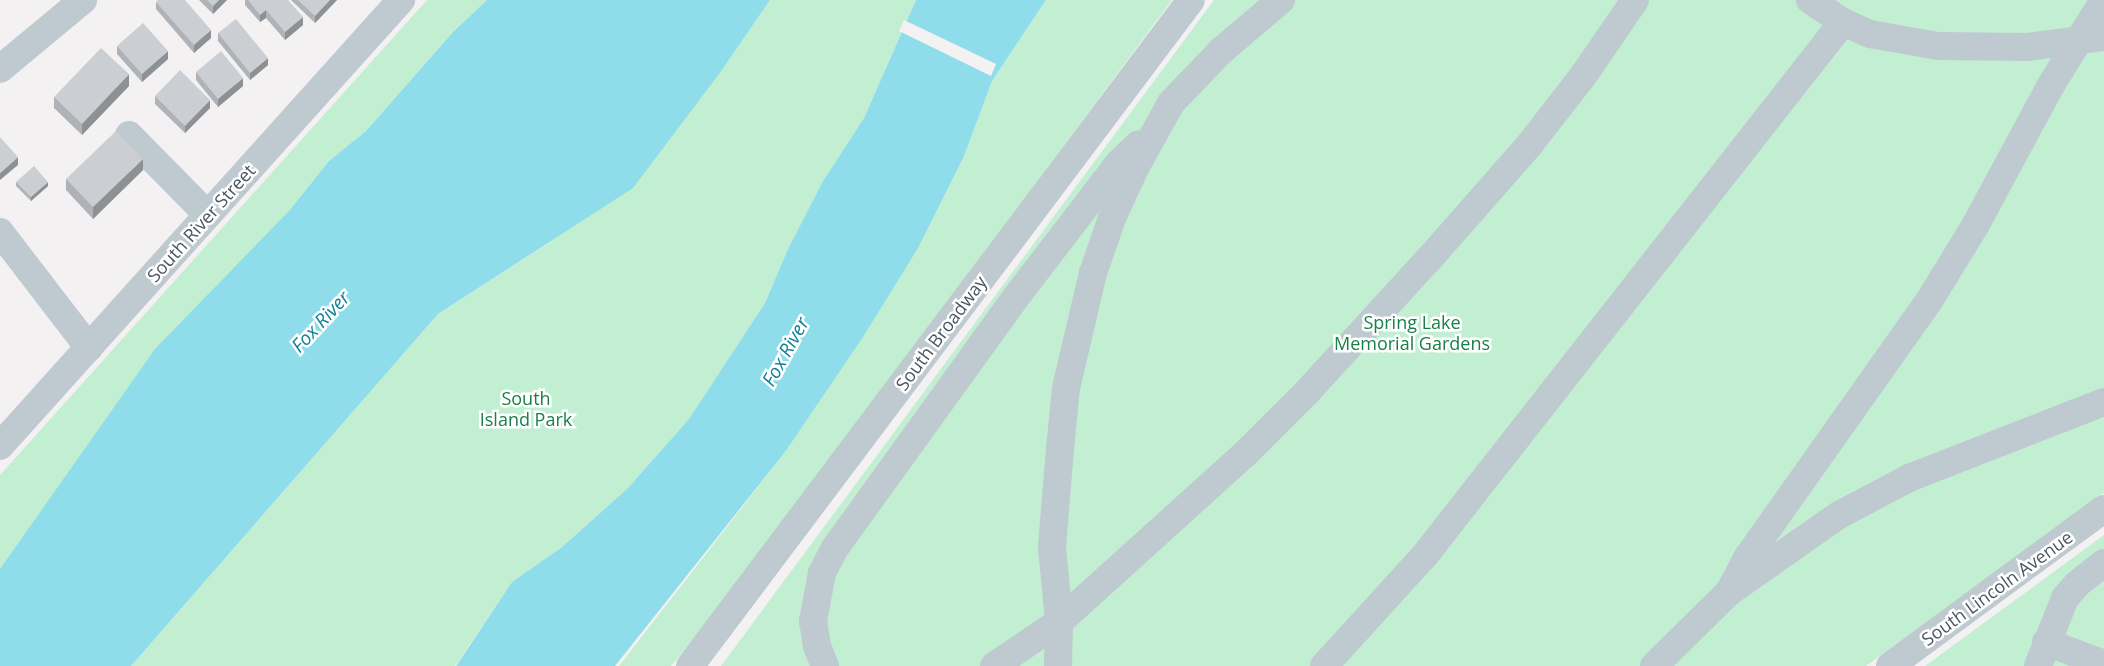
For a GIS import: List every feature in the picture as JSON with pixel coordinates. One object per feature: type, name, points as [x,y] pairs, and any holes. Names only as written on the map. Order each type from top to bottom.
[{"type":"street","points":[[0,69],[84,0]]},
{"type":"street","name":"South River Street","points":[[0,446],[402,0]]},
{"type":"street","name":"South Broadway","points":[[690,666],[1191,0]]},
{"type":"street","points":[[1058,666],[1059,622],[1052,546],[1066,388],[1093,273],[1112,218],[1155,128],[1171,103],[1221,51],[1281,0]]},
{"type":"street","points":[[994,666],[1059,622],[1245,454],[1307,392],[1430,258],[1530,144],[1583,76],[1635,0]]},
{"type":"street","points":[[1810,0],[1843,22],[1870,34],[1938,46],[1984,48],[2077,42],[2104,38]]},
{"type":"street","points":[[1729,592],[1747,558],[1769,525],[1929,301],[1975,226],[2050,85],[2104,0]]},
{"type":"street","points":[[1324,666],[1425,555],[1843,22]]},
{"type":"street","points":[[825,666],[817,646],[813,621],[822,573],[835,548],[1085,206],[1118,164],[1155,128]]},
{"type":"street","points":[[129,135],[208,215]]},
{"type":"street","points":[[0,232],[89,348]]},
{"type":"street","points":[[1654,666],[1729,592],[1839,515],[1909,478],[2104,402]]},
{"type":"street","name":"South Lincoln Avenue","points":[[1890,666],[2104,510]]},
{"type":"street","points":[[2104,564],[2077,584],[2065,598],[2042,654],[2104,664]]},
{"type":"green space","points":[[427,0],[487,0],[454,31],[366,131],[329,161],[0,569],[0,475]]},
{"type":"green space","name":"South Island Park","points":[[770,0],[916,0],[864,118],[823,181],[788,249],[765,303],[689,419],[627,489],[562,547],[512,582],[455,666],[131,666],[438,314],[550,242],[722,70]]},
{"type":"green space","points":[[1046,0],[1172,0],[731,592],[671,666],[619,666],[785,452],[964,156],[992,81]]},
{"type":"green space","name":"Spring Lake Memorial Gardens","points":[[1214,0],[2104,0],[2104,493],[1866,666],[721,666]]},
{"type":"green space","points":[[2104,535],[2104,666],[1925,666]]},
{"type":"water","name":"Fox River","points":[[487,0],[770,0],[722,70],[633,188],[438,314],[131,666],[0,666],[0,569],[155,349],[288,212],[329,161],[366,131],[454,31]]},
{"type":"water","name":"Fox River","points":[[916,0],[1046,0],[992,81],[964,156],[918,248],[863,337],[785,452],[615,666],[456,666],[512,582],[562,547],[627,489],[689,419],[765,303],[788,249],[823,181],[864,118]]},
{"type":"pier","points":[[904,20],[996,64],[991,76],[899,31]]},
{"type":"building","points":[[158,0],[185,0],[211,30],[194,45],[156,2]]},
{"type":"building","points":[[207,0],[219,0],[213,6]]},
{"type":"building","points":[[248,0],[288,0],[303,17],[285,32],[266,10],[260,15]]},
{"type":"building","points":[[298,0],[330,0],[315,16]]},
{"type":"building","points":[[236,19],[268,58],[250,73],[218,33]]},
{"type":"building","points":[[143,23],[168,51],[142,74],[117,46]]},
{"type":"building","points":[[101,48],[129,74],[82,124],[54,97]]},
{"type":"building","points":[[221,51],[243,78],[218,99],[196,72]]},
{"type":"building","points":[[180,70],[210,100],[185,126],[155,96]]},
{"type":"building","points":[[116,131],[143,159],[93,207],[66,179]]},
{"type":"building","points":[[0,137],[18,157],[0,173]]},
{"type":"building","points":[[34,166],[48,182],[31,197],[16,182]]}]
